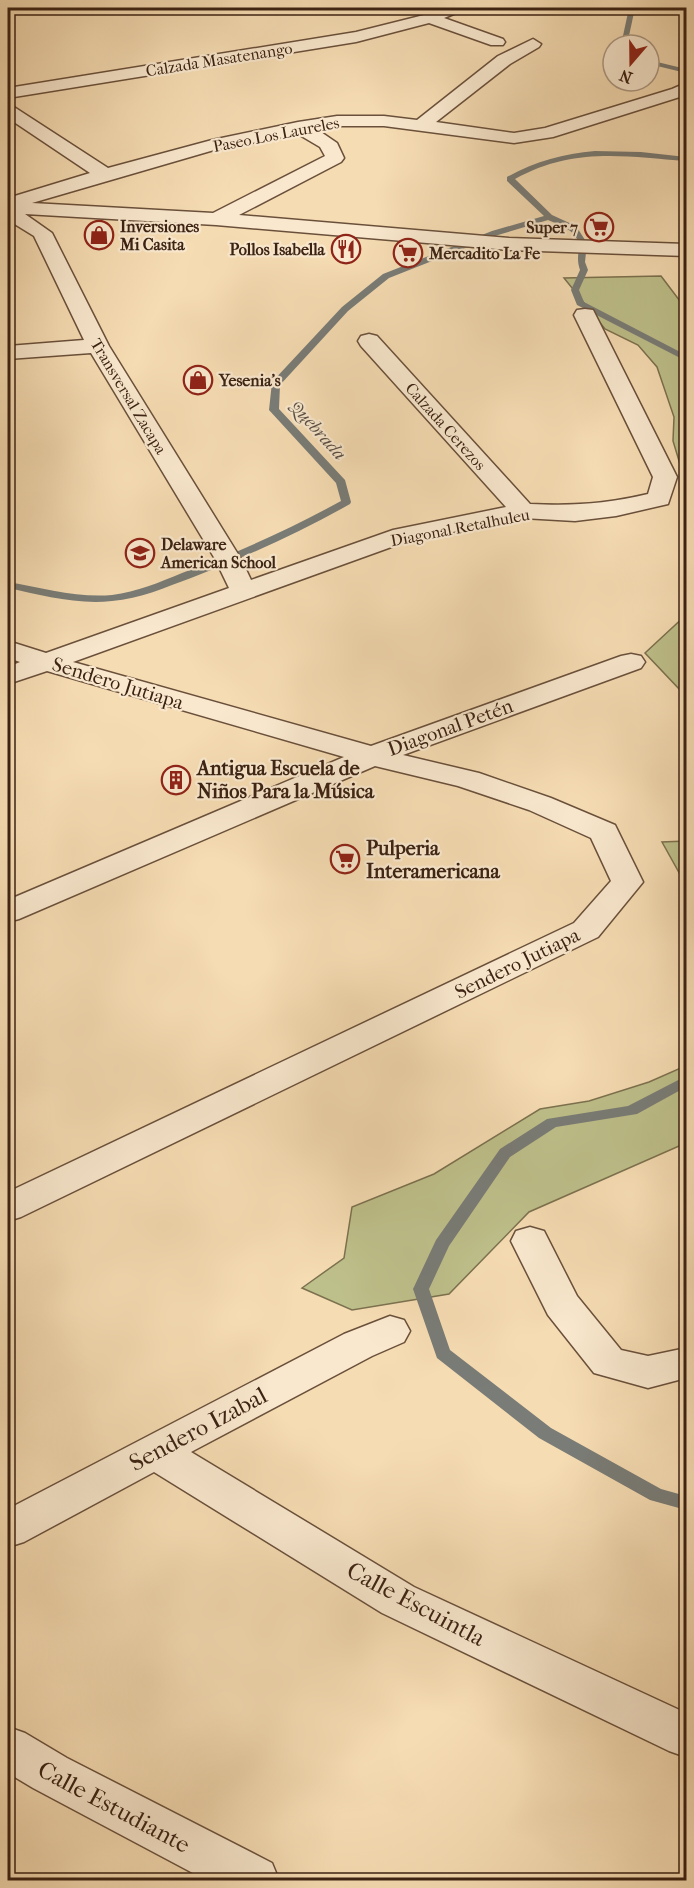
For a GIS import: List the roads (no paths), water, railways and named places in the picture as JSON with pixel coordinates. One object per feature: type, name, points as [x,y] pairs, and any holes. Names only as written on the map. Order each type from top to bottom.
[{"type":"street","name":"Calzada Masatenango","points":[[8,93],[356,37],[430,18],[454,8]]},
{"type":"street","points":[[430,18],[497,42]]},
{"type":"street","points":[[420,126],[504,60],[533,44]]},
{"type":"street","name":"Paseo Los Laureles","points":[[8,205],[105,174],[298,127],[337,121],[384,121],[514,138],[547,133],[684,92]]},
{"type":"street","points":[[8,111],[105,174]]},
{"type":"street","points":[[216,219],[335,158],[334,150],[326,142],[298,127]]},
{"type":"street","points":[[8,205],[216,219],[459,242],[687,257]]},
{"type":"street","name":"Transversal Zacapa","points":[[8,212],[42,233],[98,346],[228,559],[243,590]]},
{"type":"street","points":[[629,254],[687,250]]},
{"type":"street","name":"Diagonal Retalhuleu","points":[[8,676],[402,535],[523,511],[575,514],[616,509],[659,499],[665,477],[585,315]]},
{"type":"street","name":"Calzada Cerezos","points":[[369,342],[523,511]]},
{"type":"street","points":[[8,353],[98,346]]},
{"type":"street","name":"Sendero Jutiapa","points":[[8,649],[372,756],[468,779],[540,804],[604,832],[627,882],[586,930],[8,1208]]},
{"type":"street","name":"Diagonal Petén","points":[[8,912],[372,756],[631,662]]},
{"type":"street","points":[[530,1241],[562,1305],[608,1362],[648,1372],[687,1363]]},
{"type":"street","name":"Sendero Izabal","points":[[8,1529],[358,1345],[390,1331]]},
{"type":"street","name":"Calle Escuintla","points":[[156,1452],[398,1600],[687,1736]]},
{"type":"street","name":"Calle Estudiante","points":[[8,1748],[29,1770],[254,1881]]},
{"type":"waterway","points":[[627,33],[632,8]]},
{"type":"waterway","points":[[661,65],[686,71]]},
{"type":"waterway","points":[[549,217],[510,179],[551,160],[573,155],[618,153],[686,159]]},
{"type":"waterway","name":"Quebrada","points":[[8,585],[60,595],[100,599],[134,594],[155,588],[253,548],[346,502],[341,482],[274,410],[275,384],[345,309],[386,276],[495,233],[549,217]]},
{"type":"waterway","points":[[549,217],[573,228],[583,243],[581,262],[584,270],[575,290],[580,303],[686,358]]},
{"type":"waterway","points":[[686,1081],[632,1110],[552,1123],[505,1153],[442,1244],[421,1289],[443,1354],[545,1433],[656,1495],[686,1503]]},
{"type":"place","name":"Super 7","points":[[599,227]]},
{"type":"place","name":"Inversiones Mi Casita","points":[[99,235]]},
{"type":"place","name":"Pollos Isabella","points":[[346,249]]},
{"type":"place","name":"Mercadito La Fe","points":[[408,253]]},
{"type":"place","name":"Yesenia's","points":[[198,380]]},
{"type":"place","name":"Delaware American School","points":[[140,553]]},
{"type":"place","name":"Antigua Escuela de Niños Para la Música","points":[[176,780]]},
{"type":"place","name":"Pulperia Interamericana","points":[[345,859]]}]
